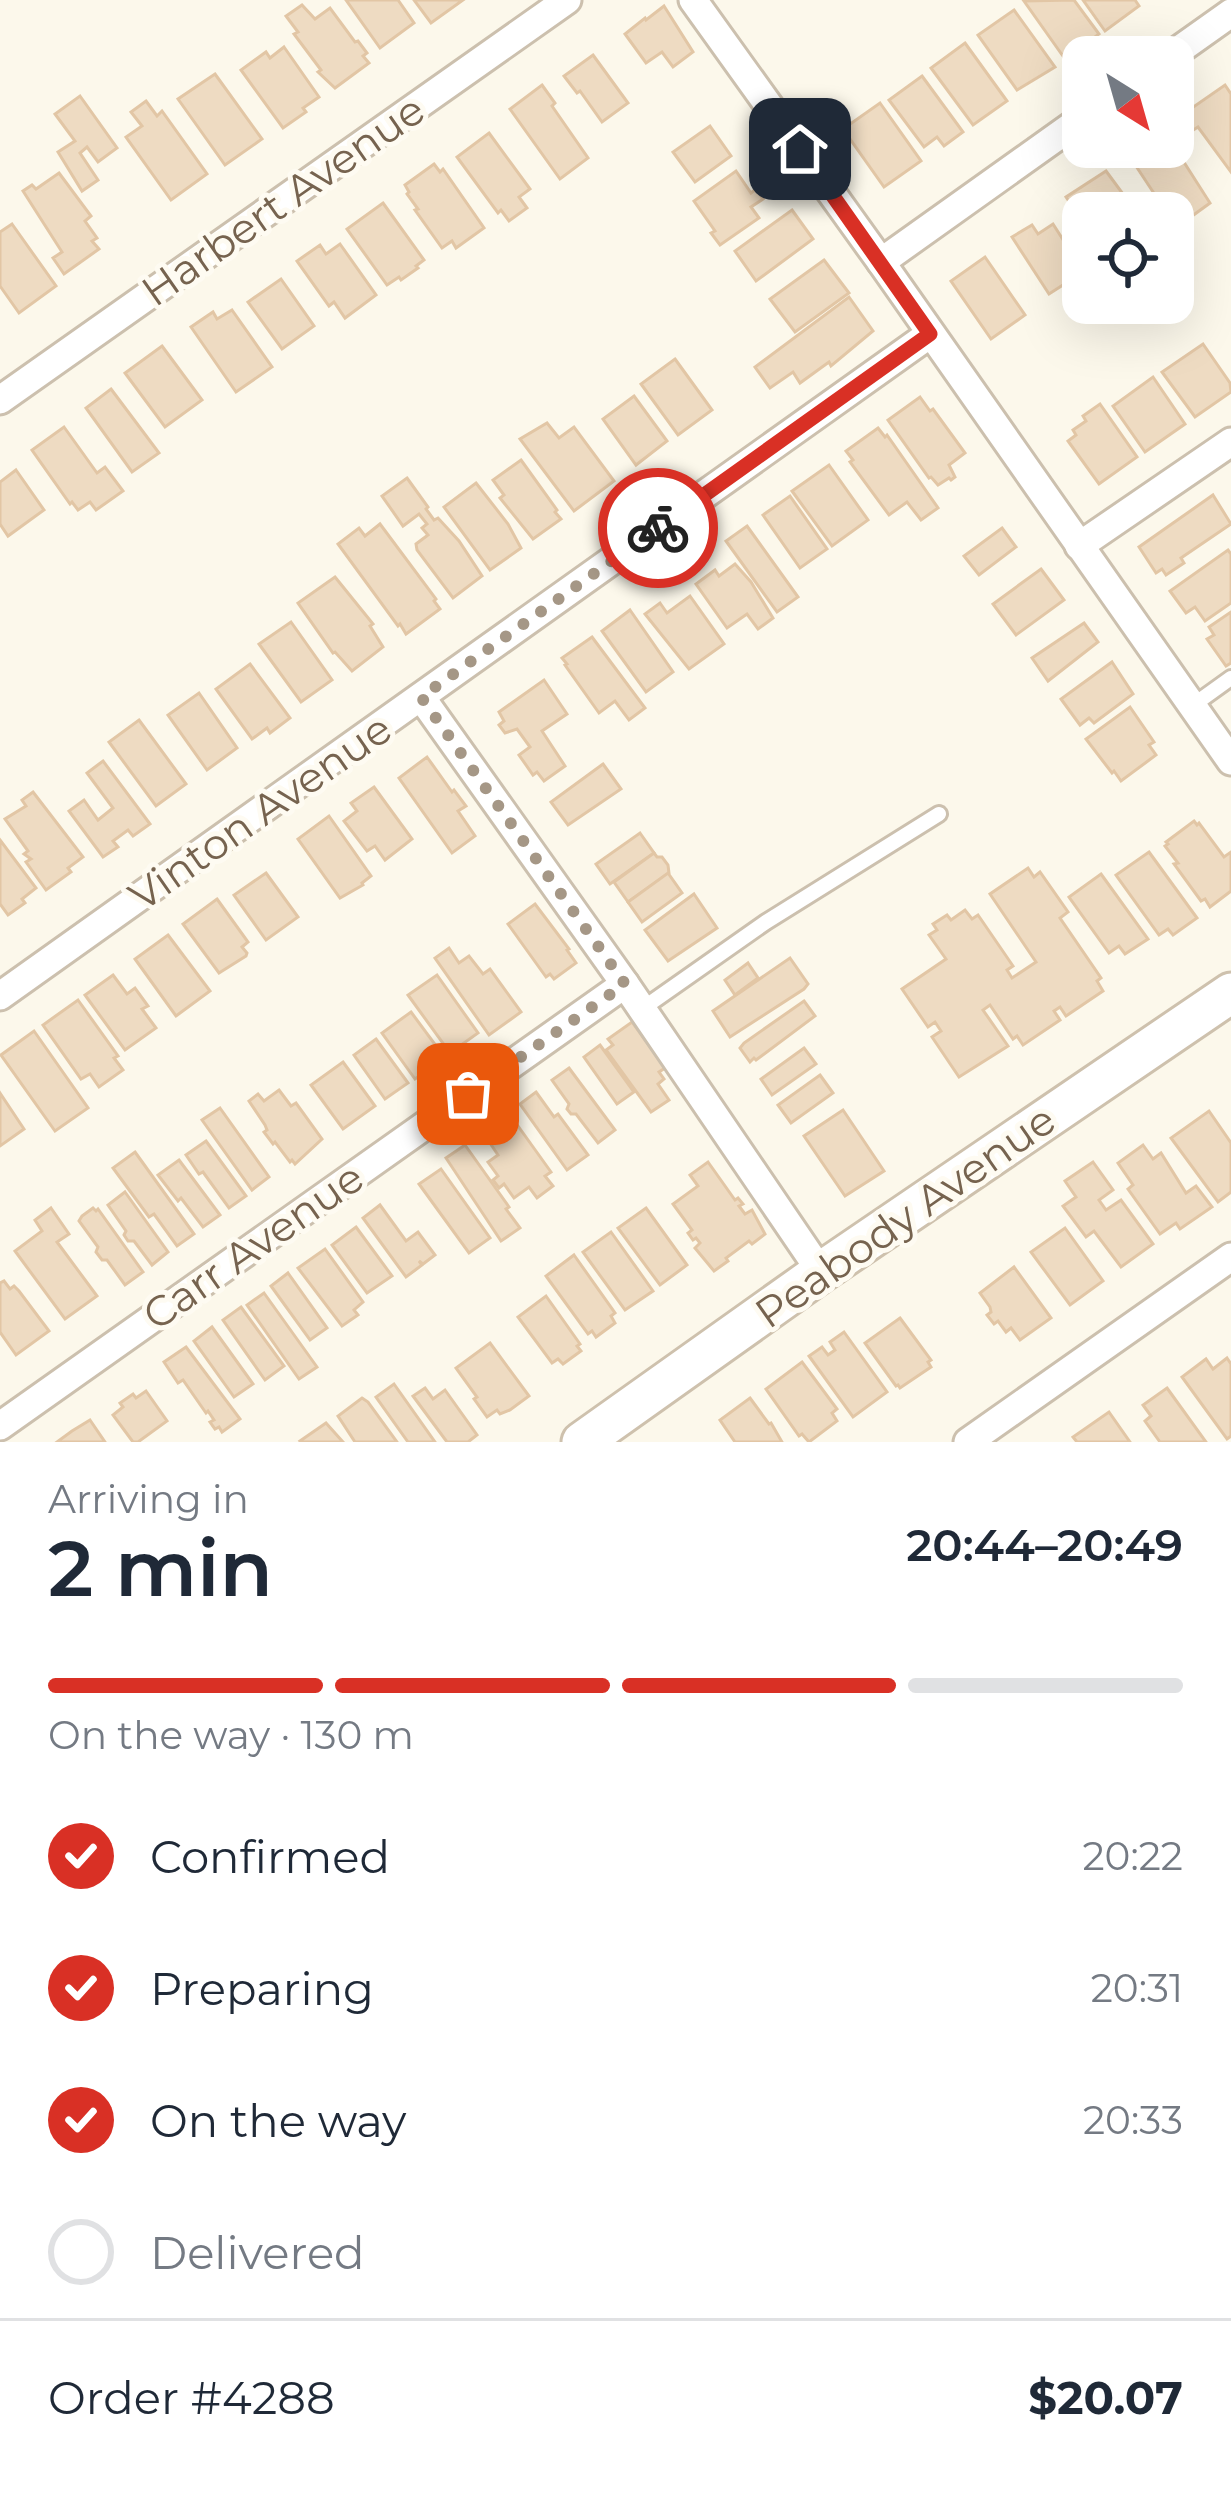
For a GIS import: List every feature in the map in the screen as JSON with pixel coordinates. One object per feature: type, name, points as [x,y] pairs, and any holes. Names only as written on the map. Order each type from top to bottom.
[{"type":"main road","name":"Peabody Avenue","points":[[582,1442],[821,1272],[1231,993]]},
{"type":"street","name":"Harbert Avenue","points":[[0,400],[567,0]]},
{"type":"street","points":[[693,0],[1231,761]]},
{"type":"street","points":[[1194,40],[1231,14]]},
{"type":"street","points":[[880,262],[1062,133]]},
{"type":"street","name":"Vinton Avenue","points":[[0,997],[930,334]]},
{"type":"street","points":[[1079,546],[1231,442]]},
{"type":"street","points":[[421,697],[821,1272]]},
{"type":"street","name":"Carr Avenue","points":[[0,1426],[625,984]]},
{"type":"street","points":[[968,1442],[1231,1258]]},
{"type":"lane","points":[[1192,706],[1231,678]]},
{"type":"lane","points":[[642,1009],[766,922],[939,814]]},
{"type":"building","points":[[346,0],[398,0],[414,23],[380,48]]},
{"type":"building","points":[[414,0],[463,0],[431,23]]},
{"type":"building","points":[[1074,0],[1099,34],[1062,36],[1062,55],[1024,1]]},
{"type":"building","points":[[1083,0],[1135,0],[1139,6],[1105,31]]},
{"type":"building","points":[[302,5],[315,19],[330,8],[367,53],[363,56],[369,63],[335,88],[318,72],[286,16]]},
{"type":"building","points":[[664,6],[693,52],[673,67],[662,52],[646,63],[625,34]]},
{"type":"building","points":[[1014,10],[1055,67],[1017,90],[978,35]]},
{"type":"building","points":[[965,43],[1007,101],[973,125],[931,68]]},
{"type":"building","points":[[284,47],[319,97],[283,128],[241,70],[266,52],[270,58]]},
{"type":"building","points":[[593,55],[628,103],[602,122],[564,76]]},
{"type":"building","points":[[215,74],[262,139],[225,165],[178,99]]},
{"type":"building","points":[[922,76],[963,132],[944,146],[937,137],[924,147],[889,100]]},
{"type":"building","points":[[542,85],[588,158],[560,179],[510,109]]},
{"type":"building","points":[[1225,85],[1231,94],[1231,172],[1198,127],[1194,130],[1194,107]]},
{"type":"building","points":[[80,96],[117,148],[98,162],[87,147],[80,153],[98,180],[82,191],[58,152],[75,141],[55,114]]},
{"type":"building","points":[[146,101],[157,116],[162,111],[207,174],[171,200],[126,137],[142,126],[131,112]]},
{"type":"building","points":[[880,103],[921,161],[884,187],[843,129]]},
{"type":"building","points":[[710,126],[731,156],[695,182],[673,152]]},
{"type":"building","points":[[489,133],[530,189],[519,197],[527,208],[509,221],[457,157]]},
{"type":"building","points":[[434,164],[440,172],[443,169],[484,228],[456,248],[452,241],[442,248],[407,194],[405,185]]},
{"type":"building","points":[[1137,168],[1188,168],[1210,203],[1194,215],[1194,192],[1153,192]]},
{"type":"building","points":[[736,171],[751,193],[756,189],[763,199],[751,207],[759,218],[720,245],[694,201]]},
{"type":"building","points":[[1106,171],[1122,192],[1074,192]]},
{"type":"building","points":[[59,173],[91,216],[85,221],[99,249],[64,274],[53,258],[62,252],[23,191],[32,185],[36,189]]},
{"type":"building","points":[[383,203],[424,260],[401,280],[387,285],[347,229]]},
{"type":"building","points":[[792,210],[813,239],[756,281],[735,251]]},
{"type":"building","points":[[12,224],[56,286],[19,313],[0,286],[0,232]]},
{"type":"building","points":[[1053,224],[1062,238],[1062,286],[1049,294],[1012,237],[1032,225],[1038,234]]},
{"type":"building","points":[[340,244],[376,295],[345,318],[334,302],[329,306],[297,261],[320,245],[326,254]]},
{"type":"building","points":[[985,257],[1025,315],[991,339],[951,281]]},
{"type":"building","points":[[824,260],[849,293],[795,332],[770,299]]},
{"type":"building","points":[[281,279],[314,326],[282,349],[248,302]]},
{"type":"building","points":[[849,297],[873,331],[831,366],[829,362],[800,383],[793,372],[770,388],[755,367]]},
{"type":"building","points":[[232,310],[272,367],[236,392],[191,327],[213,312],[217,319]]},
{"type":"building","points":[[1203,344],[1230,383],[1231,392],[1195,417],[1162,372]]},
{"type":"building","points":[[162,346],[202,400],[165,427],[125,373]]},
{"type":"building","points":[[675,359],[712,410],[678,435],[641,384]]},
{"type":"building","points":[[1153,377],[1185,424],[1145,452],[1113,406]]},
{"type":"building","points":[[111,389],[159,453],[132,472],[86,408]]},
{"type":"building","points":[[634,396],[667,441],[636,465],[603,419]]},
{"type":"building","points":[[920,397],[965,453],[949,465],[955,477],[938,485],[888,420]]},
{"type":"building","points":[[1100,404],[1137,457],[1099,484],[1068,441],[1076,435],[1073,430],[1086,421],[1083,416]]},
{"type":"building","points":[[547,423],[559,438],[574,427],[614,481],[574,511],[520,439]]},
{"type":"building","points":[[64,427],[97,473],[105,467],[123,491],[96,510],[90,502],[78,510],[70,504],[32,450]]},
{"type":"building","points":[[878,428],[938,508],[921,520],[907,502],[889,515],[850,462],[846,451]]},
{"type":"building","points":[[521,460],[561,519],[533,539],[500,498],[504,495],[493,480]]},
{"type":"building","points":[[829,465],[868,520],[832,546],[792,491]]},
{"type":"building","points":[[16,470],[44,510],[8,536],[0,524],[0,482]]},
{"type":"building","points":[[407,478],[434,520],[438,518],[459,541],[482,576],[453,598],[417,550],[416,544],[428,535],[422,528],[427,524],[419,514],[403,526],[382,496]]},
{"type":"building","points":[[476,483],[521,548],[490,570],[444,507]]},
{"type":"building","points":[[1213,495],[1231,524],[1181,558],[1184,563],[1166,575],[1162,569],[1156,573],[1139,547]]},
{"type":"building","points":[[790,496],[827,549],[800,568],[763,515]]},
{"type":"building","points":[[380,524],[440,609],[406,634],[338,544],[359,528],[365,536]]},
{"type":"building","points":[[747,526],[798,597],[777,612],[726,541]]},
{"type":"building","points":[[1002,528],[1016,547],[979,575],[964,556]]},
{"type":"building","points":[[1228,550],[1231,603],[1205,621],[1195,607],[1186,613],[1170,591]]},
{"type":"building","points":[[735,564],[773,618],[758,629],[747,614],[727,628],[696,584],[715,570],[719,576]]},
{"type":"building","points":[[1041,569],[1064,600],[1016,635],[993,604]]},
{"type":"building","points":[[335,577],[373,624],[383,647],[352,671],[333,653],[298,603]]},
{"type":"building","points":[[690,596],[724,644],[689,669],[645,614],[660,603],[667,613]]},
{"type":"building","points":[[630,610],[673,672],[646,692],[602,631]]},
{"type":"building","points":[[1231,612],[1231,663],[1226,666],[1207,639],[1214,635],[1209,627]]},
{"type":"building","points":[[291,622],[332,680],[301,702],[259,644]]},
{"type":"building","points":[[1084,623],[1098,642],[1048,681],[1032,658]]},
{"type":"building","points":[[592,637],[645,708],[629,720],[615,701],[599,713],[565,665],[562,658]]},
{"type":"building","points":[[1112,662],[1133,694],[1094,723],[1089,718],[1080,725],[1061,699]]},
{"type":"building","points":[[250,664],[290,718],[252,739],[216,689]]},
{"type":"building","points":[[544,680],[567,714],[542,731],[565,766],[544,781],[537,772],[533,775],[519,755],[530,747],[517,729],[505,733],[499,725],[504,721],[499,712]]},
{"type":"building","points":[[199,693],[237,748],[207,770],[168,715]]},
{"type":"building","points":[[1130,707],[1154,742],[1149,745],[1156,755],[1121,781],[1086,739]]},
{"type":"building","points":[[139,720],[186,784],[156,806],[109,742]]},
{"type":"building","points":[[427,757],[466,806],[458,811],[475,836],[452,853],[399,778]]},
{"type":"building","points":[[103,761],[150,824],[133,836],[128,830],[113,841],[118,847],[103,857],[69,811],[84,800],[98,820],[113,808],[87,773]]},
{"type":"building","points":[[603,764],[621,789],[568,825],[551,802]]},
{"type":"building","points":[[374,787],[412,839],[385,860],[375,846],[367,851],[344,821],[357,811],[351,803]]},
{"type":"building","points":[[33,792],[83,857],[46,890],[26,862],[31,859],[24,854],[28,851],[5,819],[26,806],[22,800]]},
{"type":"building","points":[[329,816],[371,876],[340,898],[298,839]]},
{"type":"building","points":[[1194,821],[1224,857],[1231,852],[1231,891],[1210,907],[1205,899],[1201,901],[1165,846]]},
{"type":"building","points":[[640,833],[654,853],[610,884],[596,864]]},
{"type":"building","points":[[0,840],[36,888],[8,915],[0,904]]},
{"type":"building","points":[[1149,852],[1197,918],[1173,935],[1168,929],[1159,935],[1116,875]]},
{"type":"building","points":[[654,853],[668,865],[669,873],[628,902],[614,882]]},
{"type":"building","points":[[1028,868],[1034,877],[1040,872],[1068,912],[1060,918],[1101,978],[1097,981],[1103,991],[1066,1016],[1060,1007],[1054,1011],[1060,1020],[1023,1045],[1017,1036],[1013,1039],[990,1005],[983,1010],[1008,1046],[959,1077],[932,1037],[941,1031],[935,1022],[928,1027],[902,989],[946,959],[929,935],[937,930],[933,924],[965,910],[972,919],[978,915],[1013,966],[1007,970],[1012,978],[1036,962],[990,894]]},
{"type":"building","points":[[266,873],[298,917],[266,940],[234,895]]},
{"type":"building","points":[[668,873],[682,893],[642,922],[628,902]]},
{"type":"building","points":[[1101,874],[1148,939],[1125,954],[1119,946],[1109,953],[1069,897]]},
{"type":"building","points":[[694,894],[717,928],[668,961],[645,930]]},
{"type":"building","points":[[217,899],[248,942],[242,947],[246,956],[219,973],[183,924]]},
{"type":"building","points":[[535,904],[576,963],[554,979],[550,974],[546,977],[508,924]]},
{"type":"building","points":[[168,935],[210,991],[176,1016],[135,959]]},
{"type":"building","points":[[449,948],[459,963],[469,956],[483,974],[490,969],[521,1012],[489,1035],[435,958]]},
{"type":"building","points":[[790,958],[808,984],[730,1037],[713,1011]]},
{"type":"building","points":[[748,963],[758,978],[735,995],[725,980]]},
{"type":"building","points":[[113,975],[127,994],[135,988],[156,1028],[125,1050],[85,995]]},
{"type":"building","points":[[437,975],[478,1033],[450,1053],[408,995]]},
{"type":"building","points":[[78,1000],[123,1070],[99,1087],[90,1074],[81,1079],[43,1025]]},
{"type":"building","points":[[804,1001],[815,1016],[750,1062],[740,1048],[744,1043]]},
{"type":"building","points":[[411,1012],[445,1058],[415,1079],[382,1033]]},
{"type":"building","points":[[632,1022],[665,1068],[659,1072],[664,1079],[658,1084],[669,1100],[651,1112],[606,1050],[613,1045],[608,1039]]},
{"type":"building","points":[[34,1031],[88,1108],[55,1131],[1,1055]]},
{"type":"building","points":[[376,1039],[408,1083],[385,1099],[354,1055]]},
{"type":"building","points":[[600,1045],[634,1092],[617,1104],[584,1057]]},
{"type":"building","points":[[804,1048],[816,1064],[772,1095],[761,1079]]},
{"type":"building","points":[[343,1062],[375,1106],[343,1129],[311,1085]]},
{"type":"building","points":[[569,1068],[615,1130],[598,1143],[567,1109],[569,1104],[552,1080]]},
{"type":"building","points":[[820,1075],[833,1093],[791,1123],[778,1105]]},
{"type":"building","points":[[279,1090],[291,1106],[296,1103],[322,1139],[295,1164],[264,1132],[265,1125],[249,1101],[258,1094],[264,1101]]},
{"type":"building","points":[[536,1092],[588,1155],[567,1170],[520,1104]]},
{"type":"building","points":[[0,1093],[24,1129],[0,1146]]},
{"type":"building","points":[[220,1108],[269,1177],[252,1190],[202,1120]]},
{"type":"building","points":[[843,1110],[884,1171],[845,1196],[804,1136]]},
{"type":"building","points":[[1209,1111],[1231,1143],[1231,1192],[1218,1202],[1171,1138]]},
{"type":"building","points":[[508,1112],[551,1172],[545,1176],[553,1186],[537,1198],[529,1187],[514,1198],[504,1184],[499,1188],[493,1180],[498,1176],[488,1162],[498,1155],[482,1131]]},
{"type":"building","points":[[206,1141],[246,1196],[229,1208],[186,1155]]},
{"type":"building","points":[[465,1145],[520,1228],[501,1241],[446,1158]]},
{"type":"building","points":[[1143,1145],[1153,1159],[1161,1153],[1186,1193],[1196,1186],[1212,1207],[1180,1229],[1176,1223],[1160,1234],[1128,1189],[1133,1185],[1118,1163]]},
{"type":"building","points":[[135,1152],[194,1234],[177,1246],[113,1168]]},
{"type":"building","points":[[179,1160],[220,1215],[203,1227],[158,1175]]},
{"type":"building","points":[[708,1162],[743,1204],[739,1206],[745,1214],[752,1210],[765,1234],[752,1244],[749,1241],[714,1271],[695,1248],[700,1243],[688,1233],[692,1230],[673,1204],[698,1186],[690,1175]]},
{"type":"building","points":[[1093,1162],[1113,1190],[1099,1200],[1106,1210],[1121,1200],[1153,1244],[1121,1267],[1094,1231],[1086,1237],[1063,1206],[1076,1197],[1065,1181]]},
{"type":"building","points":[[441,1169],[490,1238],[469,1253],[419,1184]]},
{"type":"building","points":[[125,1192],[168,1252],[152,1265],[134,1241],[128,1241],[108,1205]]},
{"type":"building","points":[[380,1205],[406,1241],[418,1232],[435,1255],[423,1264],[419,1261],[422,1265],[406,1277],[363,1218]]},
{"type":"building","points":[[51,1208],[69,1234],[57,1242],[97,1296],[65,1319],[15,1251],[42,1231],[35,1220]]},
{"type":"building","points":[[93,1208],[143,1272],[125,1285],[96,1252],[98,1247],[79,1221]]},
{"type":"building","points":[[646,1208],[687,1265],[660,1285],[618,1228]]},
{"type":"building","points":[[356,1227],[392,1276],[367,1293],[332,1245]]},
{"type":"building","points":[[1065,1228],[1103,1281],[1070,1305],[1031,1252]]},
{"type":"building","points":[[611,1232],[653,1291],[625,1310],[583,1252]]},
{"type":"building","points":[[325,1249],[363,1302],[354,1310],[358,1315],[342,1326],[298,1268]]},
{"type":"building","points":[[574,1255],[615,1313],[611,1316],[615,1323],[596,1337],[592,1331],[588,1334],[546,1276]]},
{"type":"building","points":[[1014,1267],[1051,1318],[1020,1340],[1011,1328],[1006,1332],[998,1321],[994,1324],[980,1293]]},
{"type":"building","points":[[288,1273],[327,1328],[310,1340],[271,1286]]},
{"type":"building","points":[[0,1283],[19,1291],[49,1331],[16,1355],[0,1332]]},
{"type":"building","points":[[264,1293],[317,1367],[299,1379],[247,1305]]},
{"type":"building","points":[[546,1296],[580,1344],[581,1351],[563,1364],[558,1359],[552,1363],[518,1317]]},
{"type":"building","points":[[241,1307],[284,1366],[265,1380],[223,1320]]},
{"type":"building","points":[[900,1318],[931,1360],[931,1367],[900,1388],[865,1343]]},
{"type":"building","points":[[212,1327],[253,1384],[234,1397],[194,1341]]},
{"type":"building","points":[[844,1332],[887,1392],[853,1417],[809,1356],[822,1347],[828,1355],[835,1350],[830,1342]]},
{"type":"building","points":[[490,1343],[529,1396],[510,1410],[500,1414],[497,1410],[487,1417],[456,1368]]},
{"type":"building","points":[[186,1347],[240,1419],[222,1432],[164,1362]]},
{"type":"building","points":[[1227,1358],[1231,1364],[1231,1436],[1227,1439],[1182,1377],[1206,1359],[1213,1369]]},
{"type":"building","points":[[802,1362],[837,1409],[832,1413],[837,1421],[809,1442],[799,1436],[766,1389]]},
{"type":"building","points":[[394,1384],[435,1442],[408,1442],[376,1397]]},
{"type":"building","points":[[425,1388],[433,1399],[445,1390],[477,1435],[468,1442],[447,1442],[413,1396]]},
{"type":"building","points":[[1167,1388],[1206,1442],[1160,1442],[1145,1421],[1151,1416],[1143,1405]]},
{"type":"building","points":[[146,1391],[167,1421],[133,1442],[113,1415],[123,1407],[120,1403]]},
{"type":"building","points":[[362,1398],[397,1442],[355,1442],[338,1416]]},
{"type":"building","points":[[750,1398],[782,1442],[735,1442],[720,1420]]},
{"type":"building","points":[[1109,1412],[1130,1442],[1077,1442],[1073,1437]]},
{"type":"building","points":[[90,1420],[105,1442],[57,1442],[72,1431]]},
{"type":"building","points":[[326,1423],[343,1442],[300,1441]]},
{"type":"way so far","points":[[468,1094],[625,984],[421,697],[658,528]]},
{"type":"route","points":[[658,528],[930,334],[800,149]]}]
